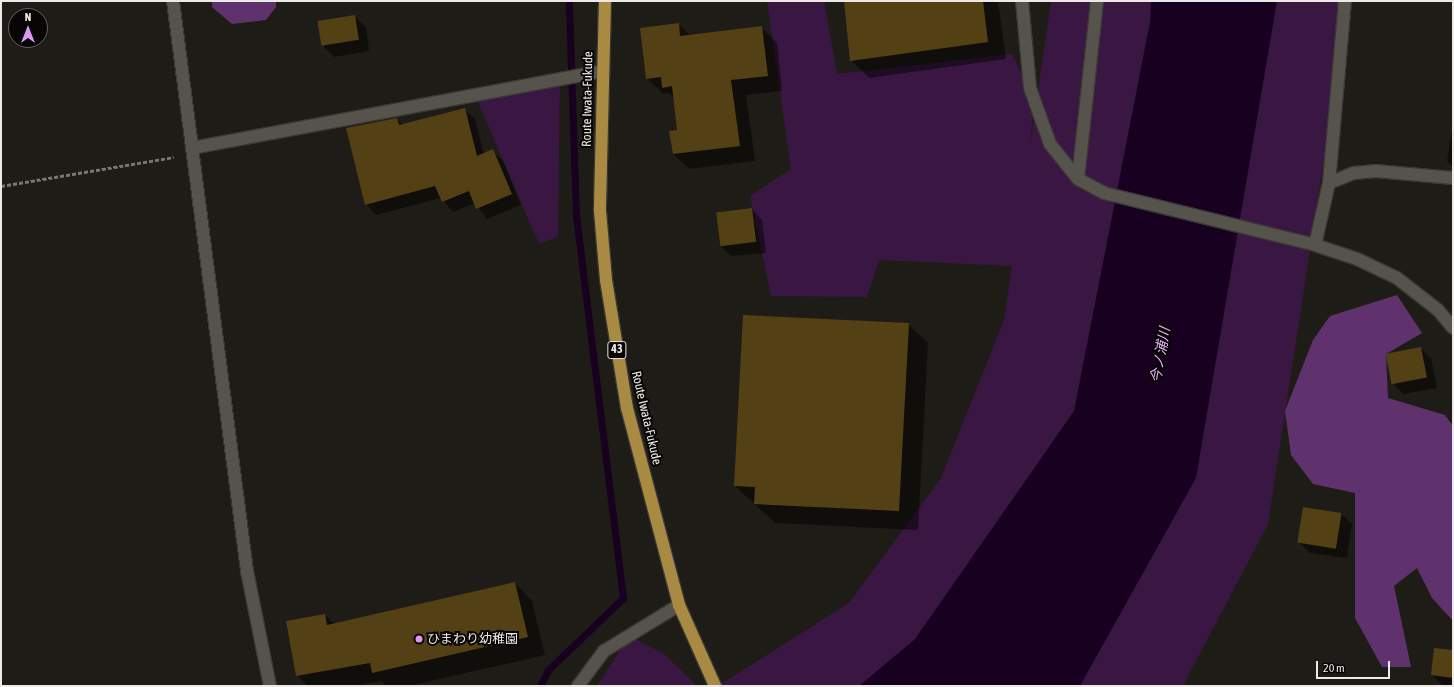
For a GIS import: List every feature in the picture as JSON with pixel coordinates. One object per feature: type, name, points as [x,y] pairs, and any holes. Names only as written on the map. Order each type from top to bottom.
[{"type":"main road","name":"Route Iwata-Fukude","points":[[606,1],[602,71],[600,211],[606,280],[627,408],[679,605],[715,686]]},
{"type":"street","points":[[173,1],[247,571],[270,686]]},
{"type":"street","points":[[1022,1],[1030,88],[1050,144],[1078,179],[1104,193],[1315,245],[1357,259],[1397,278],[1438,310],[1453,328]]},
{"type":"street","points":[[1078,179],[1097,1]]},
{"type":"street","points":[[1315,245],[1329,183],[1345,1]]},
{"type":"street","points":[[193,151],[602,71]]},
{"type":"street","points":[[1329,183],[1354,173],[1376,172],[1453,178]]},
{"type":"street","points":[[578,686],[604,651],[679,605]]},
{"type":"path","points":[[1,186],[193,151]]},
{"type":"shaded area","points":[[212,1],[276,1],[276,7],[266,20],[232,24],[212,7]]},
{"type":"shaded area","points":[[767,1],[824,1],[837,74],[1012,54],[1034,99],[1030,145],[1051,1],[1345,1],[1341,49],[1268,524],[1183,686],[718,686],[849,603],[941,478],[1004,320],[1012,266],[879,260],[867,297],[771,296],[750,196],[791,169]]},
{"type":"shaded area","points":[[560,79],[558,237],[539,244],[475,95]]},
{"type":"shaded area","points":[[1397,295],[1422,333],[1386,354],[1388,398],[1445,415],[1453,426],[1453,621],[1432,598],[1417,568],[1394,586],[1411,667],[1382,667],[1355,618],[1355,493],[1313,484],[1291,455],[1285,411],[1313,340],[1330,316]]},
{"type":"shaded area","points":[[629,636],[663,653],[697,686],[597,686]]},
{"type":"water","name":"今ノ浦川","points":[[1151,1],[1277,1],[1196,478],[1080,686],[859,686],[915,639],[1074,411],[1150,22]]},
{"type":"building","points":[[844,1],[983,1],[988,42],[850,61]]},
{"type":"building","points":[[355,15],[359,40],[321,46],[317,21]]},
{"type":"building","points":[[679,23],[680,36],[762,26],[768,76],[731,80],[740,146],[673,154],[669,131],[677,130],[672,86],[662,88],[661,77],[646,79],[640,28]]},
{"type":"building","points":[[465,108],[477,156],[493,149],[512,194],[476,209],[469,191],[442,202],[435,186],[365,205],[346,128],[397,118],[399,125]]},
{"type":"building","points":[[752,208],[756,242],[720,246],[716,212]]},
{"type":"building","points":[[743,315],[909,323],[899,511],[754,504],[755,487],[734,486]]},
{"type":"building","points":[[1421,347],[1427,377],[1392,384],[1386,354]]},
{"type":"building","points":[[1303,507],[1342,513],[1336,549],[1297,543]]},
{"type":"building","points":[[515,582],[528,637],[372,673],[370,663],[296,676],[286,621],[325,614],[327,625]]},
{"type":"building","points":[[1434,648],[1453,650],[1453,678],[1431,675]]},
{"type":"waterway","points":[[540,686],[548,670],[623,598],[576,217],[569,1]]},
{"type":"place","name":"ひまわり幼稚園","points":[[419,639]]}]
